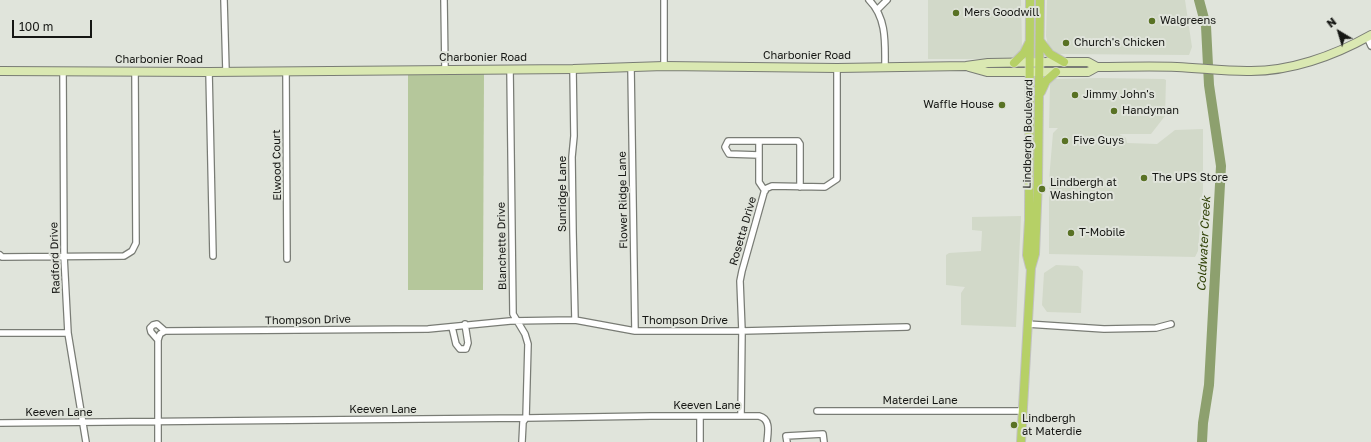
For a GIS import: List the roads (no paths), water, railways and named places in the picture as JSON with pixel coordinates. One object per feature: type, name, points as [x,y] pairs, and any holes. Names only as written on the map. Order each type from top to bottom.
[{"type":"main road","name":"Lindbergh Boulevard","points":[[1030,0],[1029,202],[1027,255],[1031,268]]},
{"type":"main road","name":"Lindbergh Boulevard","points":[[1020,442],[1031,268],[1035,254],[1040,95],[1040,0]]},
{"type":"main road","points":[[1097,67],[1166,66],[1259,71],[1300,64],[1341,49],[1369,36]]},
{"type":"main road","points":[[1014,63],[1024,53],[1030,41]]},
{"type":"main road","points":[[1040,41],[1050,54],[1064,62]]},
{"type":"main road","name":"Charbonier Road","points":[[0,71],[210,72],[573,69],[664,66],[837,68],[966,66],[988,62],[1088,62],[1097,67]]},
{"type":"main road","name":"Charbonier Road","points":[[966,66],[987,72],[1088,72],[1097,67]]},
{"type":"main road","points":[[1040,95],[1046,81],[1056,72]]},
{"type":"street","points":[[224,0],[226,71]]},
{"type":"street","points":[[444,0],[445,69]]},
{"type":"street","points":[[664,0],[664,66]]},
{"type":"street","points":[[869,0],[878,10],[884,27],[884,67]]},
{"type":"street","points":[[878,10],[886,0]]},
{"type":"street","points":[[1369,36],[1371,46]]},
{"type":"street","name":"Flower Ridge Lane","points":[[631,68],[635,331]]},
{"type":"street","name":"Rosetta Drive","points":[[741,416],[742,331],[740,280],[742,271],[765,191],[772,186],[825,187],[837,178],[837,68]]},
{"type":"street","name":"Blanchette Drive","points":[[510,69],[513,314],[518,320],[528,344],[526,418],[523,422],[522,442]]},
{"type":"street","name":"Sunridge Lane","points":[[573,69],[574,136],[572,157],[575,320]]},
{"type":"street","name":"Radford Drive","points":[[63,71],[64,256],[68,333],[86,442]]},
{"type":"street","name":"Elwood Court","points":[[286,71],[287,259]]},
{"type":"street","points":[[0,256],[124,256],[132,251],[136,243],[135,72]]},
{"type":"street","points":[[210,72],[213,256]]},
{"type":"street","points":[[759,155],[729,154],[725,147],[728,141],[798,141],[800,144],[800,187]]},
{"type":"street","points":[[759,141],[759,182],[765,191]]},
{"type":"street","name":"Thompson Drive","points":[[158,340],[151,332],[150,328],[157,324],[162,333],[404,329],[452,327],[465,324],[518,320],[575,320],[635,331],[742,331],[907,327]]},
{"type":"street","points":[[452,327],[456,344],[460,349],[462,349],[466,348],[468,343],[465,324]]},
{"type":"street","points":[[1027,324],[1104,329],[1156,328],[1171,324]]},
{"type":"street","points":[[0,333],[68,333]]},
{"type":"street","points":[[158,442],[158,340],[162,333]]},
{"type":"street","name":"Materdei Lane","points":[[817,411],[1022,411]]},
{"type":"street","points":[[700,416],[700,442]]},
{"type":"street","name":"Keeven Lane","points":[[0,423],[760,416],[765,418],[768,425],[767,442]]},
{"type":"street","points":[[786,442],[786,436],[823,434],[824,442]]},
{"type":"waterway","name":"Coldwater Creek","points":[[1199,0],[1206,26],[1209,85],[1221,166],[1209,385],[1203,423],[1202,442]]},
{"type":"place","name":"Mers Goodwill","points":[[956,13]]},
{"type":"place","name":"Walgreens","points":[[1152,21]]},
{"type":"place","name":"Church's Chicken","points":[[1066,43]]},
{"type":"place","name":"Jimmy John's","points":[[1075,95]]},
{"type":"place","name":"Waffle House","points":[[1002,105]]},
{"type":"place","name":"Handyman","points":[[1114,111]]},
{"type":"place","name":"Five Guys","points":[[1065,141]]},
{"type":"place","name":"The UPS Store","points":[[1144,178]]},
{"type":"place","name":"Lindbergh at Washington","points":[[1042,189]]},
{"type":"place","name":"T-Mobile","points":[[1071,233]]},
{"type":"place","name":"Lindbergh at Materdie","points":[[1014,425]]}]
